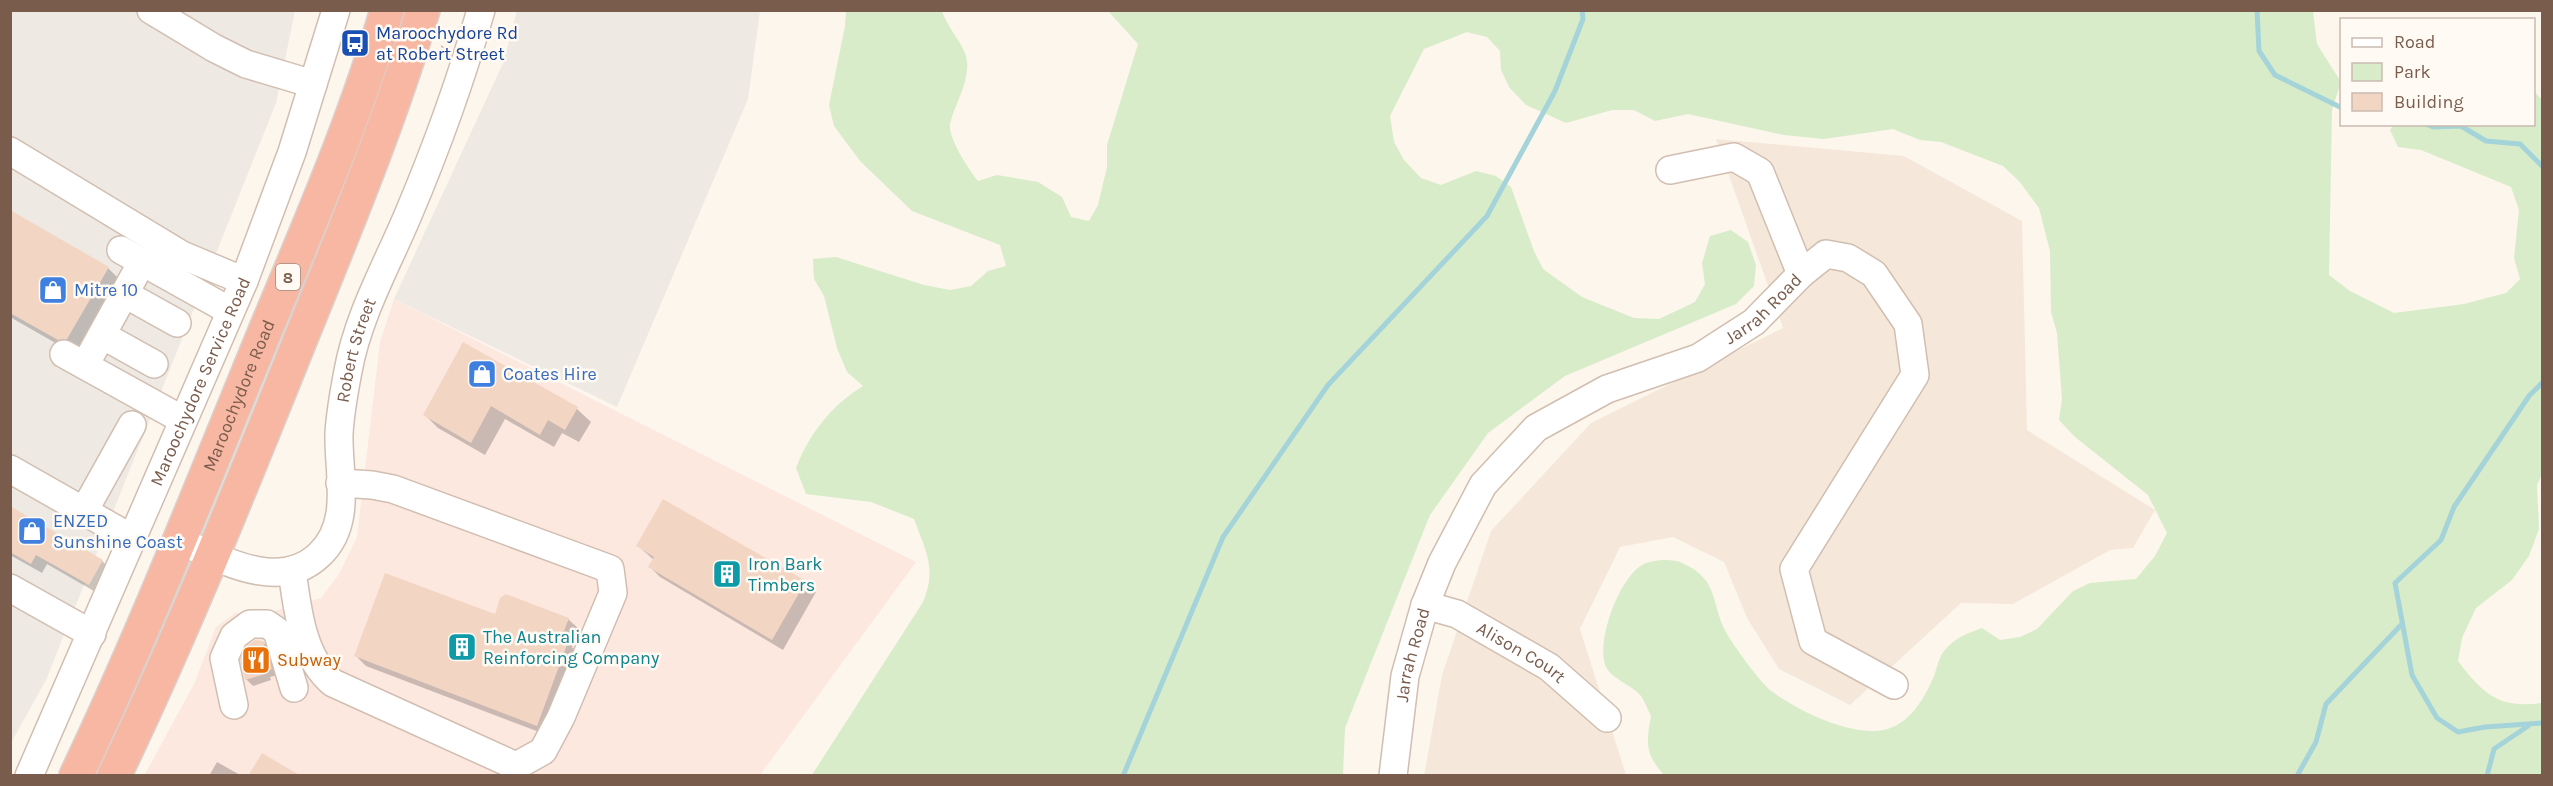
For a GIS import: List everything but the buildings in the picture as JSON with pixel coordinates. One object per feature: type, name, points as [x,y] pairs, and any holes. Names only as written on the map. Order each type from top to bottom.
[{"type":"highway","name":"Maroochydore Road","points":[[75,776],[126,667],[180,541],[351,123],[387,10]]},
{"type":"highway","name":"Maroochydore Road","points":[[114,776],[213,555],[368,174],[408,61],[423,10]]},
{"type":"street","points":[[151,10],[214,48],[246,64],[314,84]]},
{"type":"street","name":"Maroochydore Service Road","points":[[29,776],[244,281],[269,217],[314,84],[336,10]]},
{"type":"street","name":"Robert Street","points":[[180,541],[253,570],[292,570],[318,556],[332,538],[338,527],[340,514],[339,431],[350,360],[359,329],[428,165],[481,10]]},
{"type":"street","points":[[10,151],[182,255],[244,281]]},
{"type":"street","points":[[1670,170],[1734,157],[1760,172],[1801,274]]},
{"type":"street","name":"Jarrah Road","points":[[1393,776],[1405,676],[1425,606],[1442,564],[1483,485],[1536,428],[1607,389],[1698,358],[1754,322],[1801,274],[1826,254],[1848,258],[1874,274],[1908,324],[1915,375],[1794,569],[1813,641],[1894,685]]},
{"type":"street","points":[[183,420],[75,359],[102,334],[125,294],[132,256],[230,311]]},
{"type":"street","points":[[125,294],[177,323]]},
{"type":"street","points":[[102,334],[154,364]]},
{"type":"street","points":[[84,511],[132,425]]},
{"type":"street","points":[[10,469],[133,539]]},
{"type":"street","points":[[292,570],[299,613],[308,644],[322,673],[333,683],[516,766],[543,751],[561,717],[613,593],[610,570],[393,489],[372,484],[340,483]]},
{"type":"street","points":[[10,588],[92,634]]},
{"type":"street","name":"Alison Court","points":[[1425,606],[1457,614],[1550,667],[1607,718]]},
{"type":"street","points":[[234,705],[224,658],[234,636],[250,624],[267,624],[277,631],[294,688]]},
{"type":"path","points":[[408,61],[433,69],[438,53],[448,39]]},
{"type":"shaded area","points":[[517,10],[760,11],[748,99],[617,407],[394,299],[504,61]]},
{"type":"shaded area","points":[[11,11],[295,11],[276,103],[46,680],[11,743]]},
{"type":"shaded area","points":[[1716,139],[1904,156],[2022,221],[2027,430],[2155,510],[2133,548],[2110,550],[2013,604],[1961,603],[1850,705],[1779,669],[1747,618],[1724,562],[1673,537],[1620,547],[1580,629],[1626,775],[1424,776],[1442,675],[1491,531],[1591,423],[1783,328]]},
{"type":"shaded area","points":[[394,299],[916,562],[760,775],[144,776],[194,684],[216,627],[235,613],[263,614],[321,598],[339,574],[357,537],[380,342]]},
{"type":"green space","points":[[846,11],[942,11],[961,45],[967,65],[965,82],[952,116],[950,130],[960,154],[978,181],[997,175],[1038,182],[1062,197],[1071,217],[1089,221],[1098,205],[1107,167],[1107,145],[1138,44],[1108,11],[2313,11],[2317,44],[2340,80],[2332,110],[2329,275],[2350,291],[2394,313],[2464,304],[2506,293],[2520,279],[2514,258],[2519,210],[2511,187],[2421,150],[2398,147],[2390,130],[2392,126],[2535,126],[2535,92],[2542,100],[2542,474],[2537,485],[2539,529],[2529,556],[2512,580],[2476,608],[2462,638],[2458,661],[2493,697],[2514,704],[2542,703],[2542,775],[1664,775],[1653,760],[1648,748],[1651,716],[1644,701],[1637,692],[1609,671],[1603,656],[1606,628],[1611,612],[1625,583],[1642,565],[1673,560],[1694,569],[1703,577],[1713,594],[1721,622],[1729,638],[1766,686],[1781,698],[1834,724],[1875,731],[1896,726],[1912,713],[1930,686],[1942,653],[1957,639],[1982,628],[2000,640],[2020,637],[2037,629],[2073,591],[2090,583],[2136,579],[2155,556],[2167,533],[2148,495],[2075,437],[2059,420],[2062,399],[2057,333],[2051,312],[2050,251],[2039,208],[2019,181],[2003,166],[1941,142],[1920,140],[1893,129],[1824,139],[1784,135],[1688,114],[1655,121],[1634,110],[1612,110],[1566,123],[1526,105],[1509,87],[1501,70],[1500,51],[1487,37],[1467,32],[1424,49],[1390,116],[1394,142],[1404,160],[1421,178],[1441,185],[1476,171],[1496,176],[1511,187],[1534,251],[1543,269],[1582,297],[1634,318],[1659,319],[1695,302],[1705,284],[1702,263],[1710,236],[1731,230],[1748,242],[1756,265],[1754,286],[1736,304],[1565,376],[1488,433],[1430,515],[1345,728],[1343,775],[812,775],[923,602],[929,579],[926,551],[914,519],[871,502],[806,494],[796,468],[801,455],[823,421],[841,402],[863,386],[847,372],[837,348],[824,296],[814,279],[813,259],[836,257],[924,285],[950,290],[971,286],[988,271],[1006,266],[1000,245],[912,211],[860,161],[834,126],[829,105]]},
{"type":"waterway","points":[[1123,776],[1223,537],[1328,385],[1487,216],[1555,91],[1583,19],[1582,10]]},
{"type":"waterway","points":[[2257,10],[2259,51],[2275,75],[2340,107]]},
{"type":"waterway","points":[[2431,126],[2461,126]]},
{"type":"waterway","points":[[2461,126],[2486,141],[2520,144],[2542,166]]},
{"type":"waterway","points":[[2542,383],[2529,396],[2454,507],[2441,540],[2395,583],[2412,675],[2437,718],[2458,732],[2485,727],[2542,723]]},
{"type":"waterway","points":[[2297,776],[2316,742],[2326,704],[2402,624]]},
{"type":"waterway","points":[[2487,776],[2494,749],[2528,726]]},
{"type":"place","name":"Maroochydore Rd at Robert Street","points":[[355,43]]},
{"type":"place","name":"Mitre 10","points":[[53,290]]},
{"type":"place","name":"Coates Hire","points":[[482,374]]},
{"type":"place","name":"ENZED Sunshine Coast","points":[[32,531]]},
{"type":"place","name":"Iron Bark Timbers","points":[[727,574]]},
{"type":"place","name":"The Australian Reinforcing Company","points":[[462,647]]},
{"type":"place","name":"Subway","points":[[256,660]]}]
